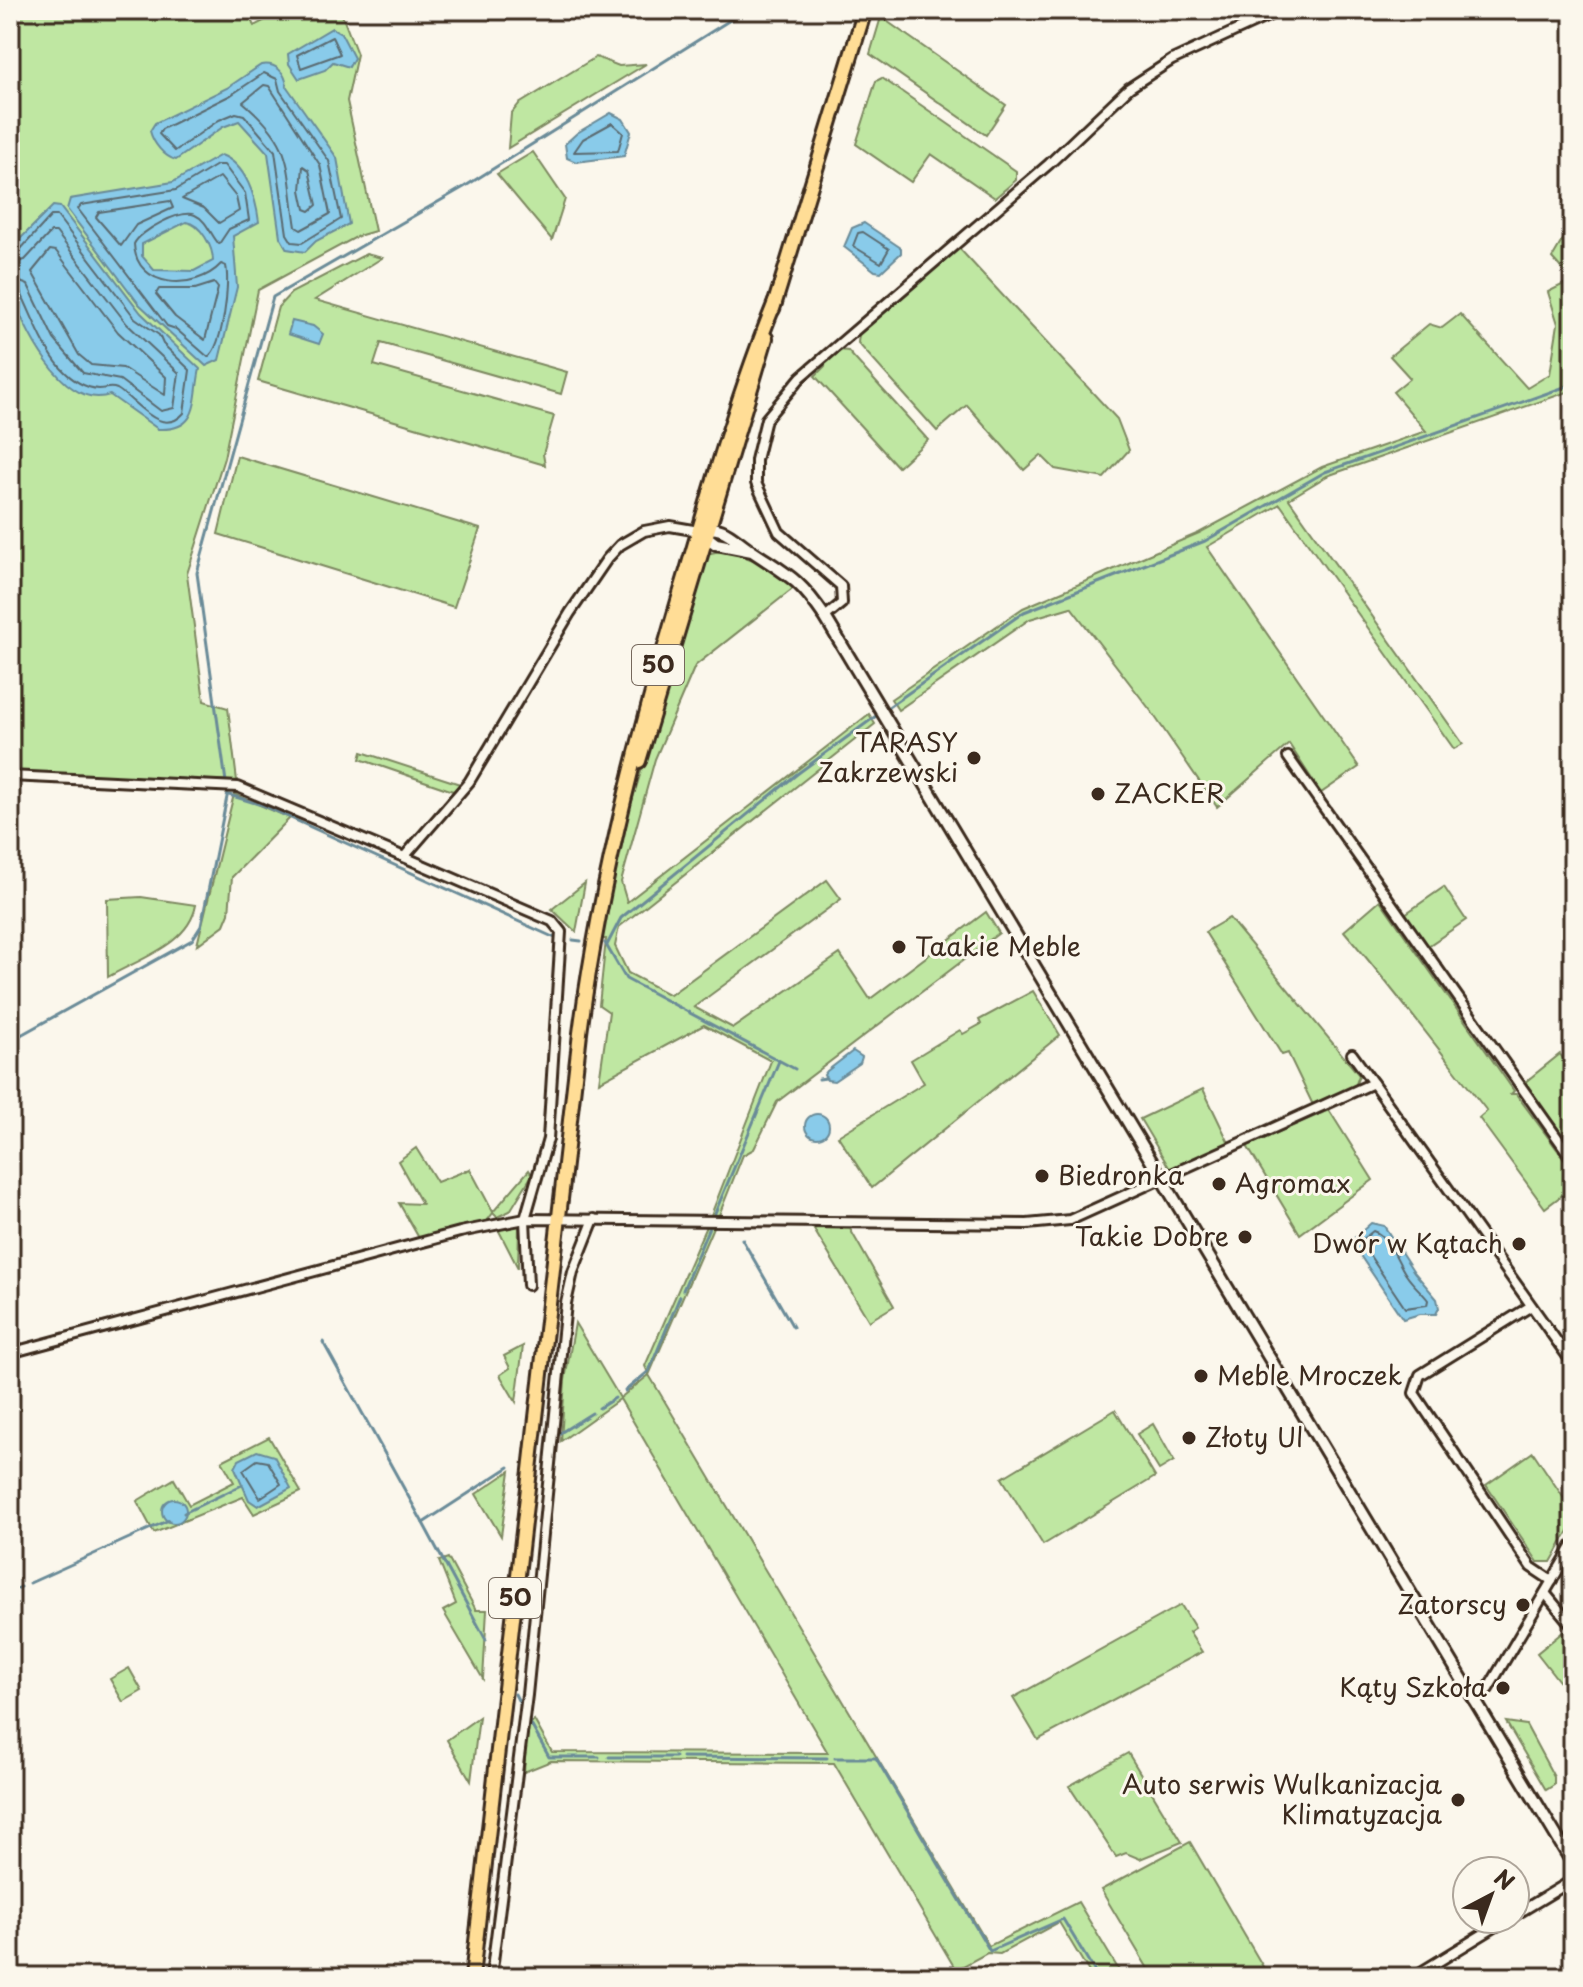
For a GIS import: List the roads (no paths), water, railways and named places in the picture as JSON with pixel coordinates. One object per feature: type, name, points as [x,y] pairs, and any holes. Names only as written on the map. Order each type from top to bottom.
[{"type":"main road","name":"50","points":[[472,1977],[585,992],[623,801],[650,694],[706,532],[750,364],[775,302],[865,10]]},
{"type":"street","points":[[825,617],[842,603],[841,586],[779,532],[756,483],[761,433],[774,406],[801,377],[1049,164],[1129,88],[1172,60],[1281,10]]},
{"type":"street","points":[[404,857],[469,782],[570,613],[620,545],[644,531],[670,526],[706,532],[752,551],[791,574],[825,617],[1573,1864]]},
{"type":"street","points":[[1288,757],[1573,1160]]},
{"type":"street","points":[[10,776],[238,787],[552,921],[561,932],[548,1139],[525,1219],[528,1285]]},
{"type":"street","points":[[1352,1054],[1573,1364]]},
{"type":"street","points":[[10,1353],[460,1232],[525,1219],[1048,1223],[1081,1217],[1373,1083]]},
{"type":"street","points":[[491,1977],[527,1695],[566,1303],[573,1272],[594,1219]]},
{"type":"street","points":[[1531,1306],[1420,1375],[1414,1388],[1525,1558],[1552,1581]]},
{"type":"street","points":[[1474,1701],[1488,1689],[1573,1545]]},
{"type":"street","points":[[1545,1593],[1573,1627]]},
{"type":"street","points":[[1531,1905],[1573,1880]]},
{"type":"street","points":[[1413,1977],[1482,1935]]},
{"type":"water","points":[[332,28],[341,33],[354,58],[349,67],[333,62],[325,70],[299,79],[289,64],[288,54]]},
{"type":"water","points":[[261,65],[271,65],[282,73],[287,87],[337,158],[349,224],[316,241],[305,252],[287,249],[280,237],[268,153],[239,121],[223,127],[176,160],[160,149],[150,131],[155,123],[227,88]]},
{"type":"water","points":[[611,113],[623,119],[631,132],[624,156],[576,162],[567,158],[565,144],[577,133]]},
{"type":"water","points":[[221,155],[230,159],[243,174],[258,213],[259,222],[233,236],[237,287],[219,360],[206,366],[139,304],[67,209],[70,199],[173,182]],"holes":[[[186,222],[205,237],[213,261],[194,271],[154,270],[142,256],[142,244]]]},
{"type":"water","points":[[53,206],[60,207],[141,313],[200,369],[195,402],[182,425],[158,429],[110,395],[93,397],[76,390],[47,362],[35,343],[11,290],[10,257],[12,247]]},
{"type":"water","points":[[864,223],[901,248],[901,253],[881,272],[875,271],[844,247],[852,228]]},
{"type":"water","points":[[292,321],[313,326],[323,334],[319,344],[288,334]]},
{"type":"water","points":[[853,1051],[862,1057],[860,1063],[834,1081],[827,1080],[824,1075],[827,1071]]},
{"type":"water","points":[[817,1114],[826,1117],[829,1126],[826,1135],[817,1138],[808,1135],[805,1126],[808,1117]]},
{"type":"water","points":[[1371,1223],[1384,1226],[1414,1272],[1437,1299],[1439,1308],[1436,1314],[1403,1319],[1352,1240]]},
{"type":"water","points":[[257,1451],[274,1456],[291,1488],[258,1506],[249,1500],[235,1468],[239,1460]]},
{"type":"water","points":[[174,1499],[182,1503],[186,1511],[182,1519],[174,1523],[166,1519],[162,1511],[166,1503]]},
{"type":"waterway","points":[[226,782],[197,573],[273,297],[464,187],[746,10]]},
{"type":"waterway","points":[[887,708],[1024,612],[1205,541],[1325,472],[1573,384]]},
{"type":"waterway","points":[[607,945],[621,918],[797,774],[876,716]]},
{"type":"waterway","points":[[10,1041],[192,940],[201,926],[228,792]]},
{"type":"waterway","points":[[229,795],[262,805],[555,938]]},
{"type":"waterway","points":[[573,940],[581,941]]},
{"type":"waterway","points":[[605,943],[626,979],[795,1069]]},
{"type":"waterway","points":[[715,1213],[779,1061]]},
{"type":"waterway","points":[[819,1079],[826,1078]]},
{"type":"waterway","points":[[683,1290],[709,1227]]},
{"type":"waterway","points":[[742,1239],[793,1327]]},
{"type":"waterway","points":[[625,1391],[649,1371],[680,1296]]},
{"type":"waterway","points":[[323,1342],[423,1523]]},
{"type":"waterway","points":[[599,1408],[615,1398]]},
{"type":"waterway","points":[[557,1435],[592,1413]]},
{"type":"waterway","points":[[486,1640],[423,1523],[509,1467]]},
{"type":"waterway","points":[[184,1513],[242,1485]]},
{"type":"waterway","points":[[30,1583],[169,1520]]},
{"type":"waterway","points":[[10,1592],[21,1587]]},
{"type":"waterway","points":[[515,1694],[520,1704]]},
{"type":"waterway","points":[[529,1721],[549,1757],[599,1757]]},
{"type":"waterway","points":[[609,1757],[675,1757]]},
{"type":"waterway","points":[[682,1757],[827,1758]]},
{"type":"waterway","points":[[835,1758],[876,1758],[990,1951],[1063,1919],[1098,1977]]},
{"type":"place","name":"TARASY Zakrzewski","points":[[974,758]]},
{"type":"place","name":"ZACKER","points":[[1098,794]]},
{"type":"place","name":"Taakie Meble","points":[[899,947]]},
{"type":"place","name":"Biedronka","points":[[1042,1176]]},
{"type":"place","name":"Agromax","points":[[1219,1184]]},
{"type":"place","name":"Takie Dobre","points":[[1245,1237]]},
{"type":"place","name":"Dwór w Kątach","points":[[1519,1244]]},
{"type":"place","name":"Meble Mroczek","points":[[1201,1376]]},
{"type":"place","name":"Złoty Ul","points":[[1189,1438]]},
{"type":"place","name":"Zatorscy","points":[[1523,1605]]},
{"type":"place","name":"Kąty Szkoła","points":[[1503,1688]]},
{"type":"place","name":"Auto serwis Wulkanizacja Klimatyzacja","points":[[1458,1800]]}]
